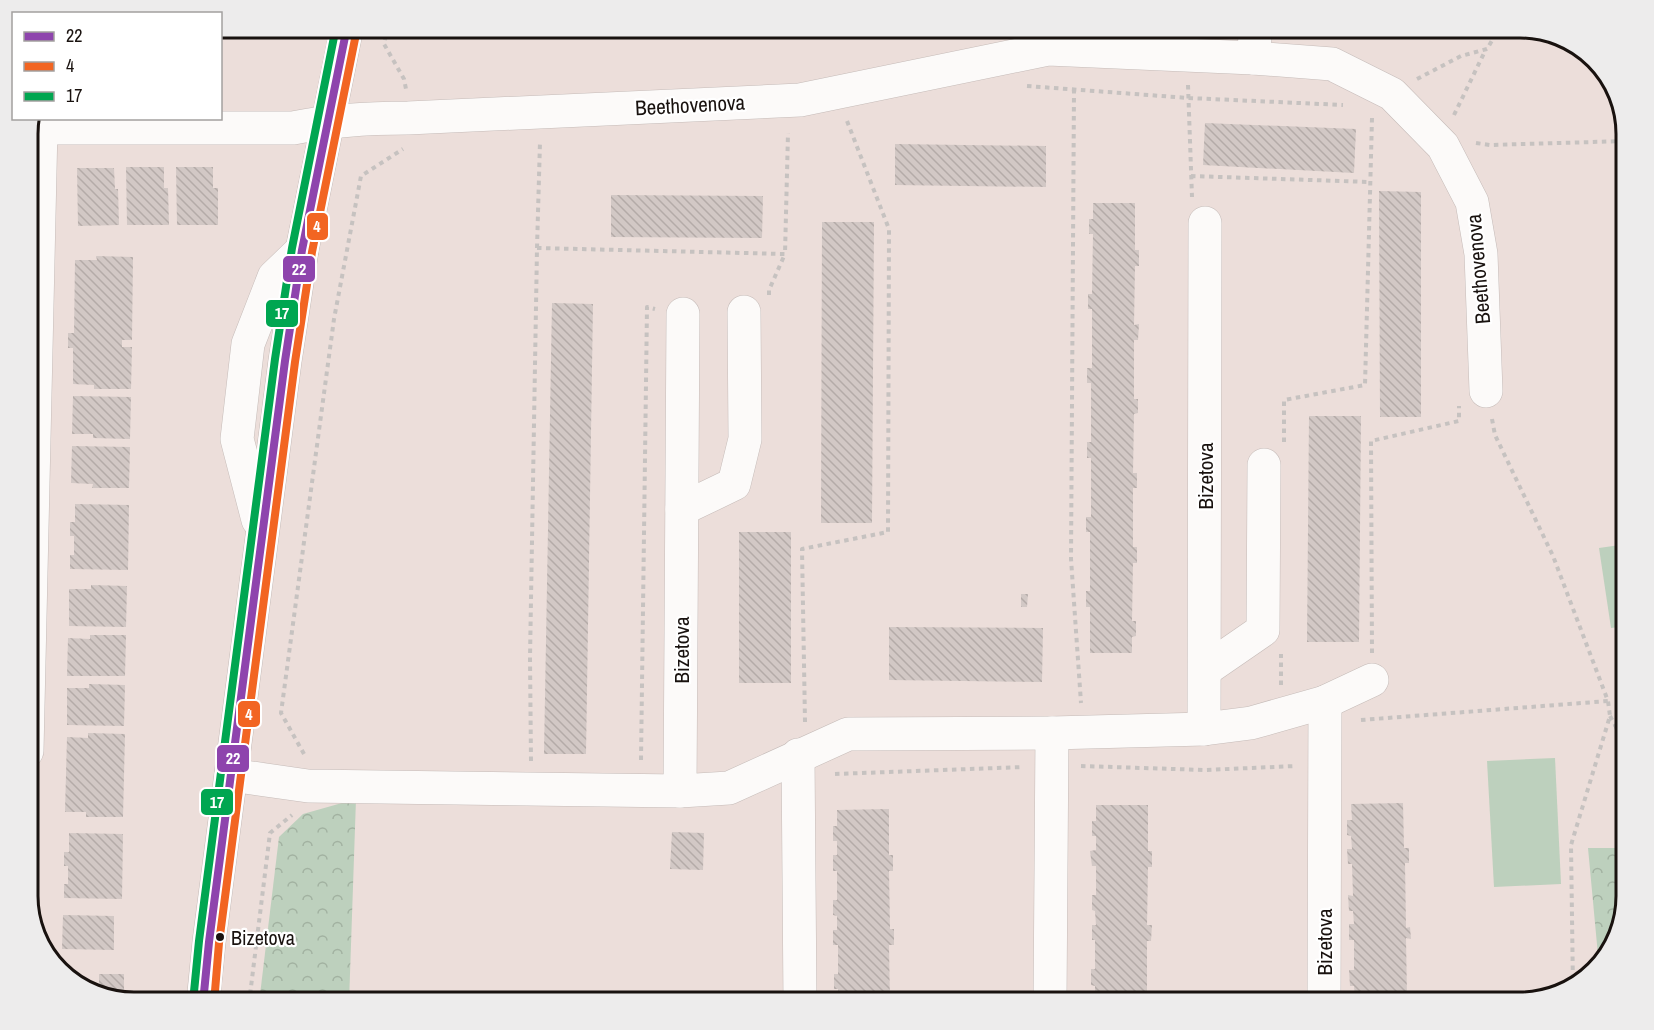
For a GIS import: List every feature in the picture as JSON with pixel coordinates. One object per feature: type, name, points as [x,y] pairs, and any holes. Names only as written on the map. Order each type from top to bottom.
[{"type":"street","points":[[204,992],[262,533],[302,250],[345,37]]},
{"type":"street","name":"Beethovenova","points":[[38,127],[293,128],[327,121],[800,100],[1049,38],[1187,55],[1255,42],[1332,64],[1392,94],[1443,146],[1472,202],[1481,254],[1473,395]]},
{"type":"street","name":"Bizetova","points":[[1204,729],[1205,224]]},
{"type":"street","points":[[682,509],[734,484],[745,439],[744,312]]},
{"type":"street","name":"Bizetova","points":[[680,791],[683,314]]},
{"type":"street","points":[[1205,670],[1263,630],[1274,456]]},
{"type":"street","points":[[231,775],[308,786],[680,791],[729,788],[802,743],[848,734],[1052,733],[1204,729],[1325,712],[1372,680]]},
{"type":"street","name":"Bizetova","points":[[1324,992],[1325,712]]},
{"type":"street","points":[[1050,992],[1052,733]]},
{"type":"street","points":[[800,992],[802,743]]},
{"type":"path","points":[[386,37],[384,44],[404,79],[409,99]]},
{"type":"path","points":[[1451,120],[1493,37]]},
{"type":"path","points":[[1274,456],[1284,400],[1365,384],[1372,106],[1461,56],[1486,48]]},
{"type":"path","points":[[1187,55],[1192,202],[1205,224]]},
{"type":"path","points":[[1019,86],[1189,98],[1349,105]]},
{"type":"path","points":[[1074,90],[1071,559],[1082,714]]},
{"type":"path","points":[[532,789],[530,658],[541,138],[539,112]]},
{"type":"path","points":[[802,743],[802,549],[888,532],[889,229],[846,118],[856,116]]},
{"type":"path","points":[[537,248],[784,254],[788,133],[776,133]]},
{"type":"path","points":[[306,758],[281,713],[334,319],[361,176],[405,147],[407,141]]},
{"type":"path","points":[[1467,143],[1490,145],[1616,141]]},
{"type":"path","points":[[1191,176],[1370,182]]},
{"type":"path","points":[[641,764],[647,308],[683,314]]},
{"type":"path","points":[[1372,680],[1371,441],[1459,421],[1473,395]]},
{"type":"path","points":[[1473,395],[1553,555],[1615,725]]},
{"type":"path","points":[[1281,648],[1281,695]]},
{"type":"path","points":[[1325,712],[1608,701]]},
{"type":"path","points":[[1573,977],[1571,845],[1610,716]]},
{"type":"path","points":[[831,774],[1052,767],[1205,770],[1325,765]]},
{"type":"path","points":[[250,992],[270,833],[296,811]]},
{"type":"green space","points":[[1616,546],[1616,627],[1611,628],[1599,548]]},
{"type":"green space","points":[[1555,758],[1561,884],[1494,887],[1487,761]]},
{"type":"green space","points":[[356,799],[349,992],[260,992],[279,837],[303,814]]},
{"type":"green space","points":[[1588,848],[1616,848],[1616,909],[1609,934],[1598,954]]},
{"type":"building","points":[[1205,123],[1356,129],[1354,173],[1203,165]]},
{"type":"building","points":[[895,144],[1046,146],[1046,187],[895,185]]},
{"type":"building","points":[[126,167],[164,167],[164,188],[168,188],[169,225],[127,225]]},
{"type":"building","points":[[176,167],[213,167],[213,188],[218,188],[218,225],[177,225]]},
{"type":"building","points":[[77,168],[114,168],[115,189],[118,189],[119,225],[78,226]]},
{"type":"building","points":[[1379,191],[1421,192],[1421,417],[1380,417]]},
{"type":"building","points":[[611,195],[763,196],[762,238],[611,237]]},
{"type":"building","points":[[1093,203],[1135,203],[1135,250],[1139,250],[1139,266],[1135,266],[1134,325],[1139,324],[1138,340],[1134,340],[1134,399],[1138,399],[1138,413],[1134,414],[1133,473],[1137,473],[1137,488],[1133,488],[1133,547],[1137,547],[1137,563],[1133,563],[1132,621],[1136,621],[1136,636],[1132,637],[1132,653],[1090,653],[1090,607],[1086,607],[1086,591],[1090,591],[1090,532],[1086,532],[1086,517],[1091,517],[1091,458],[1087,458],[1087,442],[1091,442],[1091,383],[1087,383],[1087,368],[1092,368],[1092,309],[1088,309],[1088,294],[1092,294],[1093,234],[1089,234],[1089,219],[1093,219]]},
{"type":"building","points":[[822,222],[874,222],[872,523],[821,523]]},
{"type":"building","points":[[96,256],[133,257],[132,340],[122,340],[122,347],[132,347],[131,389],[94,389],[94,385],[73,384],[73,348],[68,348],[68,333],[74,333],[75,260],[97,260]]},
{"type":"building","points":[[552,303],[593,304],[586,754],[544,754]]},
{"type":"building","points":[[73,396],[131,397],[130,439],[93,438],[93,434],[72,434]]},
{"type":"building","points":[[1309,416],[1361,416],[1359,642],[1307,642]]},
{"type":"building","points":[[72,446],[130,447],[129,488],[92,488],[93,484],[71,483]]},
{"type":"building","points":[[75,504],[129,505],[128,570],[70,569],[70,555],[74,555],[74,536],[70,536],[70,522],[75,522]]},
{"type":"building","points":[[739,532],[791,532],[791,683],[739,683]]},
{"type":"building","points":[[91,585],[127,586],[126,627],[69,626],[69,589],[91,589]]},
{"type":"building","points":[[1021,594],[1028,594],[1027,607],[1021,607]]},
{"type":"building","points":[[889,627],[1043,628],[1042,682],[889,680]]},
{"type":"building","points":[[90,635],[126,635],[125,676],[67,676],[68,638],[90,639]]},
{"type":"building","points":[[89,684],[125,685],[124,726],[67,725],[67,688],[89,688]]},
{"type":"building","points":[[88,733],[125,734],[123,817],[86,817],[86,812],[65,812],[67,737],[88,738]]},
{"type":"building","points":[[1403,803],[1404,848],[1409,848],[1409,863],[1405,863],[1406,928],[1410,927],[1411,939],[1406,938],[1407,992],[1354,992],[1354,986],[1350,986],[1349,970],[1354,970],[1354,940],[1349,940],[1349,924],[1354,924],[1353,911],[1349,911],[1348,895],[1353,896],[1352,864],[1348,864],[1347,849],[1352,849],[1351,836],[1347,835],[1347,820],[1352,820],[1351,804]]},
{"type":"building","points":[[1096,805],[1148,805],[1148,851],[1152,851],[1152,867],[1148,867],[1147,925],[1152,925],[1151,941],[1147,941],[1147,992],[1095,992],[1095,986],[1091,985],[1091,969],[1095,969],[1095,940],[1092,940],[1092,925],[1096,925],[1095,911],[1092,910],[1092,895],[1096,895],[1096,866],[1092,866],[1090,851],[1096,850],[1096,836],[1092,836],[1092,821],[1096,821]]},
{"type":"building","points":[[889,809],[889,855],[893,855],[893,871],[889,871],[890,929],[894,929],[894,945],[889,945],[890,992],[838,992],[838,989],[834,989],[834,974],[838,974],[838,945],[833,945],[833,930],[837,930],[837,916],[833,915],[833,900],[837,900],[837,871],[833,871],[833,855],[837,855],[837,841],[833,841],[833,826],[837,826],[837,810]]},
{"type":"building","points":[[672,832],[704,833],[703,870],[670,869]]},
{"type":"building","points":[[69,833],[123,834],[122,899],[64,898],[64,884],[68,884],[68,866],[64,866],[64,852],[69,852]]},
{"type":"building","points":[[63,915],[114,916],[114,950],[62,949]]},
{"type":"building","points":[[99,974],[124,974],[124,992],[99,986]]},
{"type":"transit line","name":"17","points":[[194,992],[275,359],[292,248],[334,37]]},
{"type":"transit line","name":"22","points":[[204,992],[285,361],[302,250],[345,37]]},
{"type":"transit line","name":"4","points":[[215,992],[219,943],[295,362],[312,252],[355,37]]},
{"type":"place","name":"Bizetova","points":[[220,937]]}]
